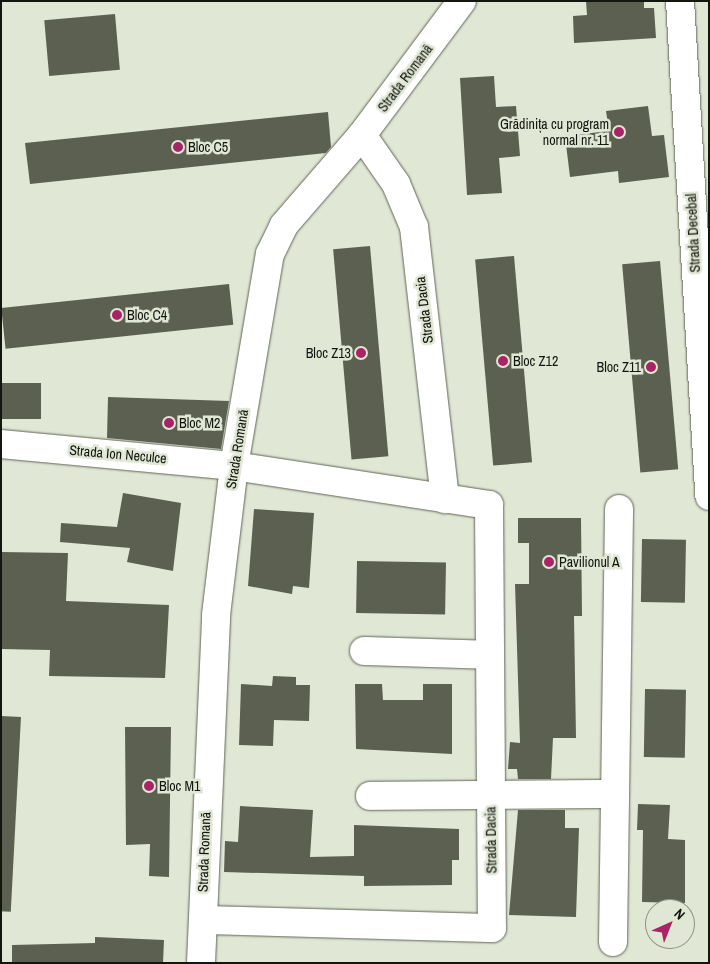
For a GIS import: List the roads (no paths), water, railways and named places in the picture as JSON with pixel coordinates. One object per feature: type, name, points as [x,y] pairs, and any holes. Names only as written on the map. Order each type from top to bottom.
[{"type":"street","name":"Strada Romană","points":[[201,963],[216,616],[234,466],[274,241],[362,135],[462,1]]},
{"type":"street","name":"Strada Decebal","points":[[680,1],[697,121],[709,496]]},
{"type":"street","name":"Strada Dacia","points":[[362,135],[396,184],[414,227],[445,499]]},
{"type":"street","name":"Strada Ion Neculce","points":[[1,444],[234,466]]},
{"type":"street","name":"Strada Dacia","points":[[202,920],[492,928],[488,655],[489,505],[234,466]]},
{"type":"street","points":[[613,942],[619,509]]},
{"type":"street","points":[[364,652],[488,655]]},
{"type":"street","points":[[370,796],[615,794]]},
{"type":"place","name":"Grădinița cu program normal nr. 11","points":[[619,132]]},
{"type":"place","name":"Bloc C5","points":[[178,147]]},
{"type":"place","name":"Bloc C4","points":[[117,315]]},
{"type":"place","name":"Bloc Z13","points":[[361,353]]},
{"type":"place","name":"Bloc Z12","points":[[503,361]]},
{"type":"place","name":"Bloc Z11","points":[[651,367]]},
{"type":"place","name":"Bloc M2","points":[[169,423]]},
{"type":"place","name":"Pavilionul A","points":[[549,562]]},
{"type":"place","name":"Bloc M1","points":[[149,786]]}]
